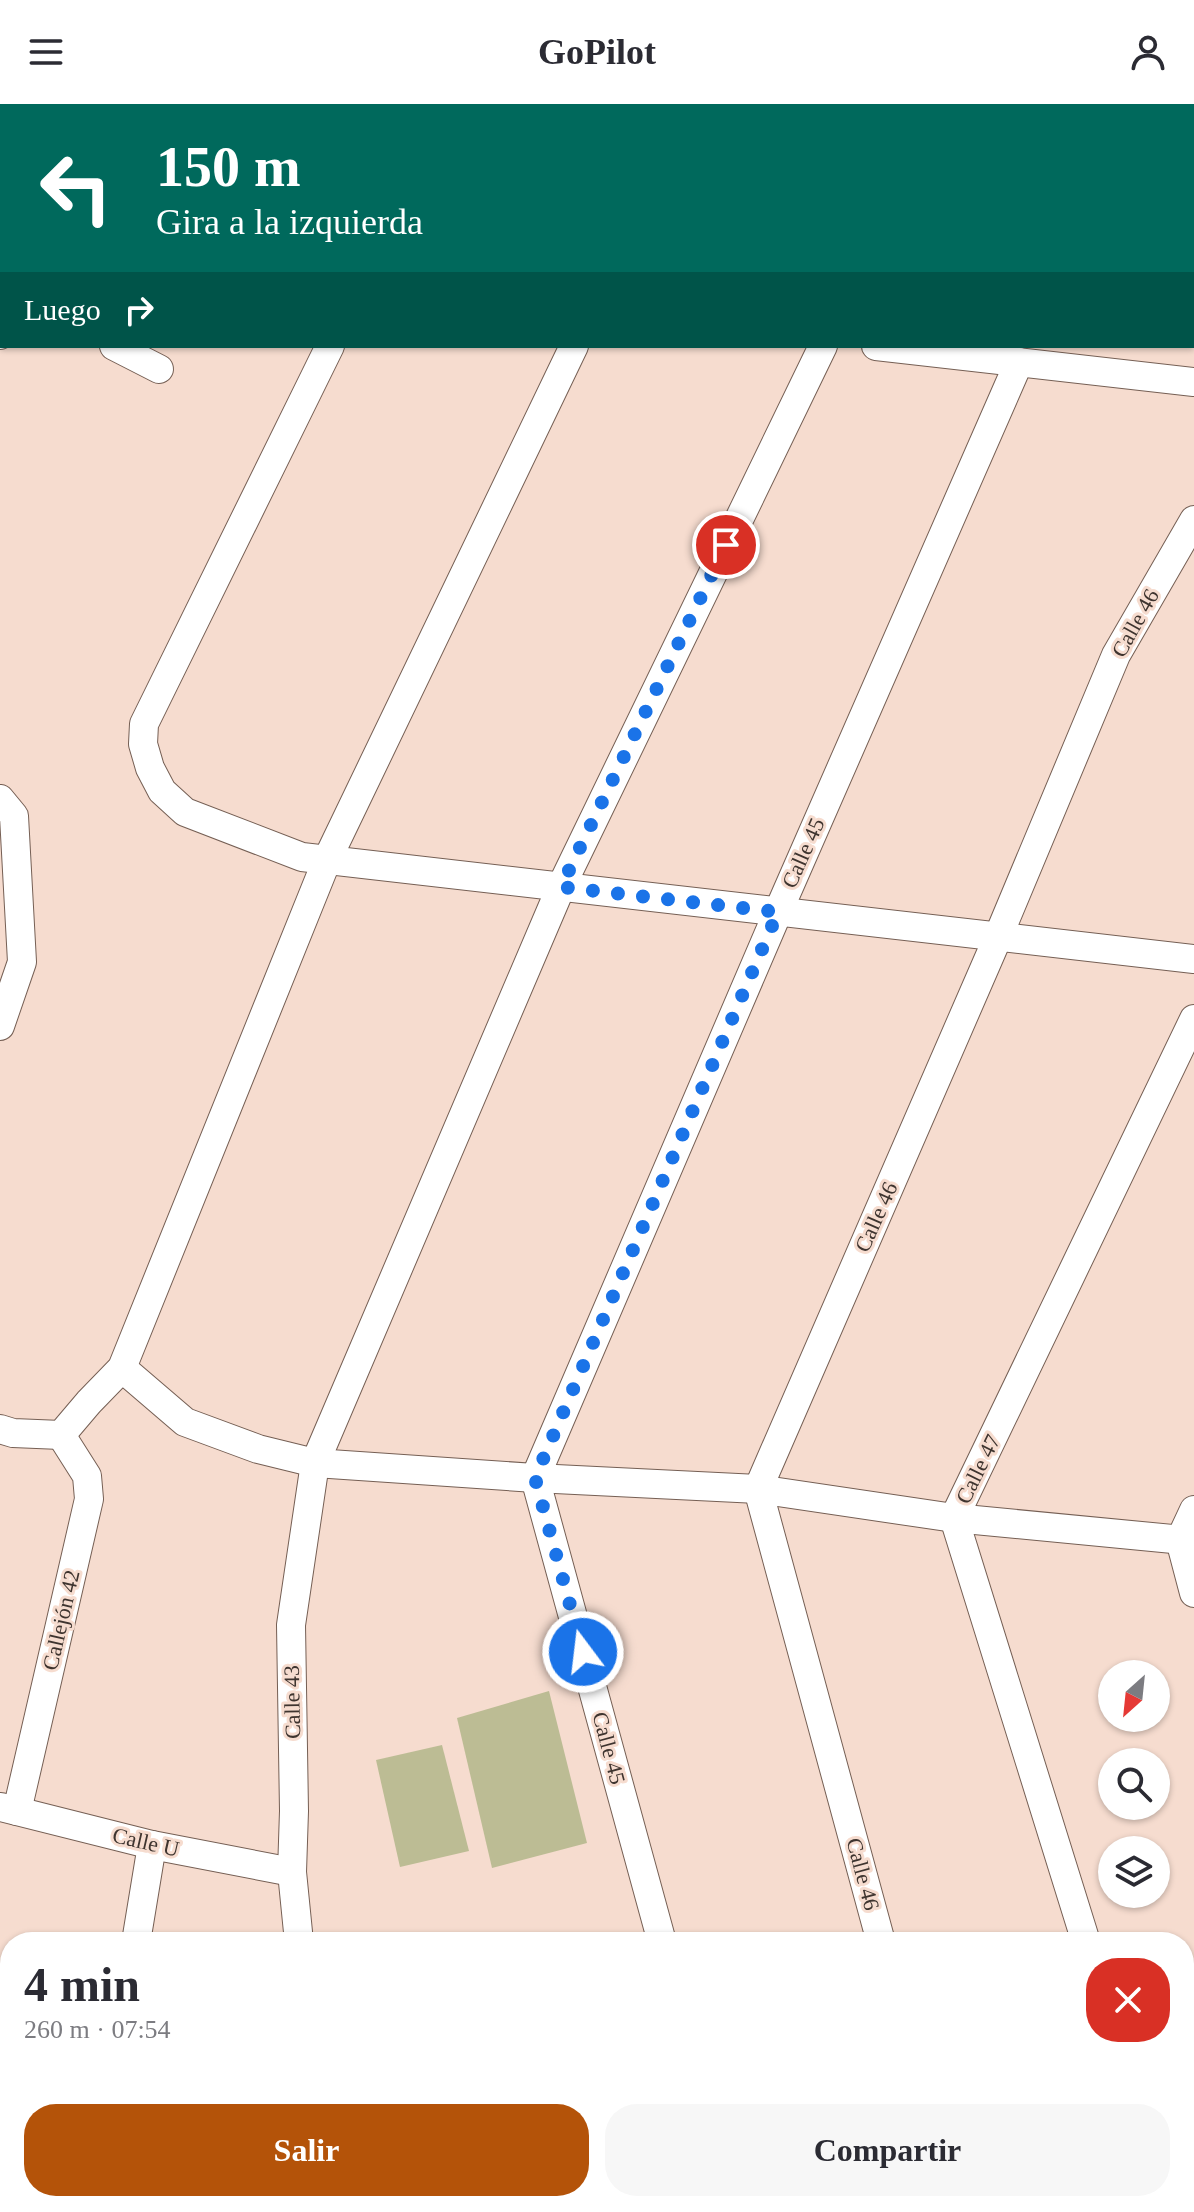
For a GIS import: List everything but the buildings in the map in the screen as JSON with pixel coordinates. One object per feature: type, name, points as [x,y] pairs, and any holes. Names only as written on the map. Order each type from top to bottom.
[{"type":"street","points":[[118,348],[159,369]]},
{"type":"street","points":[[329,348],[144,724],[143,744],[150,768],[162,791],[185,812],[302,857],[1194,959]]},
{"type":"street","points":[[0,1429],[13,1433],[61,1435],[122,1368],[327,860],[573,348]]},
{"type":"street","name":"Calle 43","points":[[298,1932],[292,1872],[291,1625],[315,1463],[561,887],[822,348]]},
{"type":"street","points":[[894,348],[1019,362],[1060,356],[1194,382]]},
{"type":"street","name":"Calle 45","points":[[659,1932],[535,1478],[1019,362]]},
{"type":"street","name":"Calle 46","points":[[878,1932],[758,1489],[998,937],[1116,655],[1194,520]]},
{"type":"street","points":[[0,799],[14,816],[22,962],[2,1011]]},
{"type":"street","name":"Calle 47","points":[[1083,1932],[954,1518],[1194,1019]]},
{"type":"street","points":[[122,1368],[185,1422],[258,1449],[315,1463],[758,1489],[954,1518],[1187,1540]]},
{"type":"street","name":"Callejón 42","points":[[8,1808],[89,1499],[87,1476],[61,1435]]},
{"type":"street","points":[[1194,1510],[1187,1540],[1194,1593]]},
{"type":"street","name":"Calle U","points":[[8,1808],[152,1845],[292,1872]]},
{"type":"street","points":[[138,1932],[152,1845]]},
{"type":"green space","points":[[549,1691],[587,1843],[492,1868],[457,1718]]},
{"type":"green space","points":[[442,1745],[469,1851],[400,1867],[376,1760]]},
{"type":"route","points":[[583,1652],[535,1478],[778,912],[561,887],[726,545]]}]
